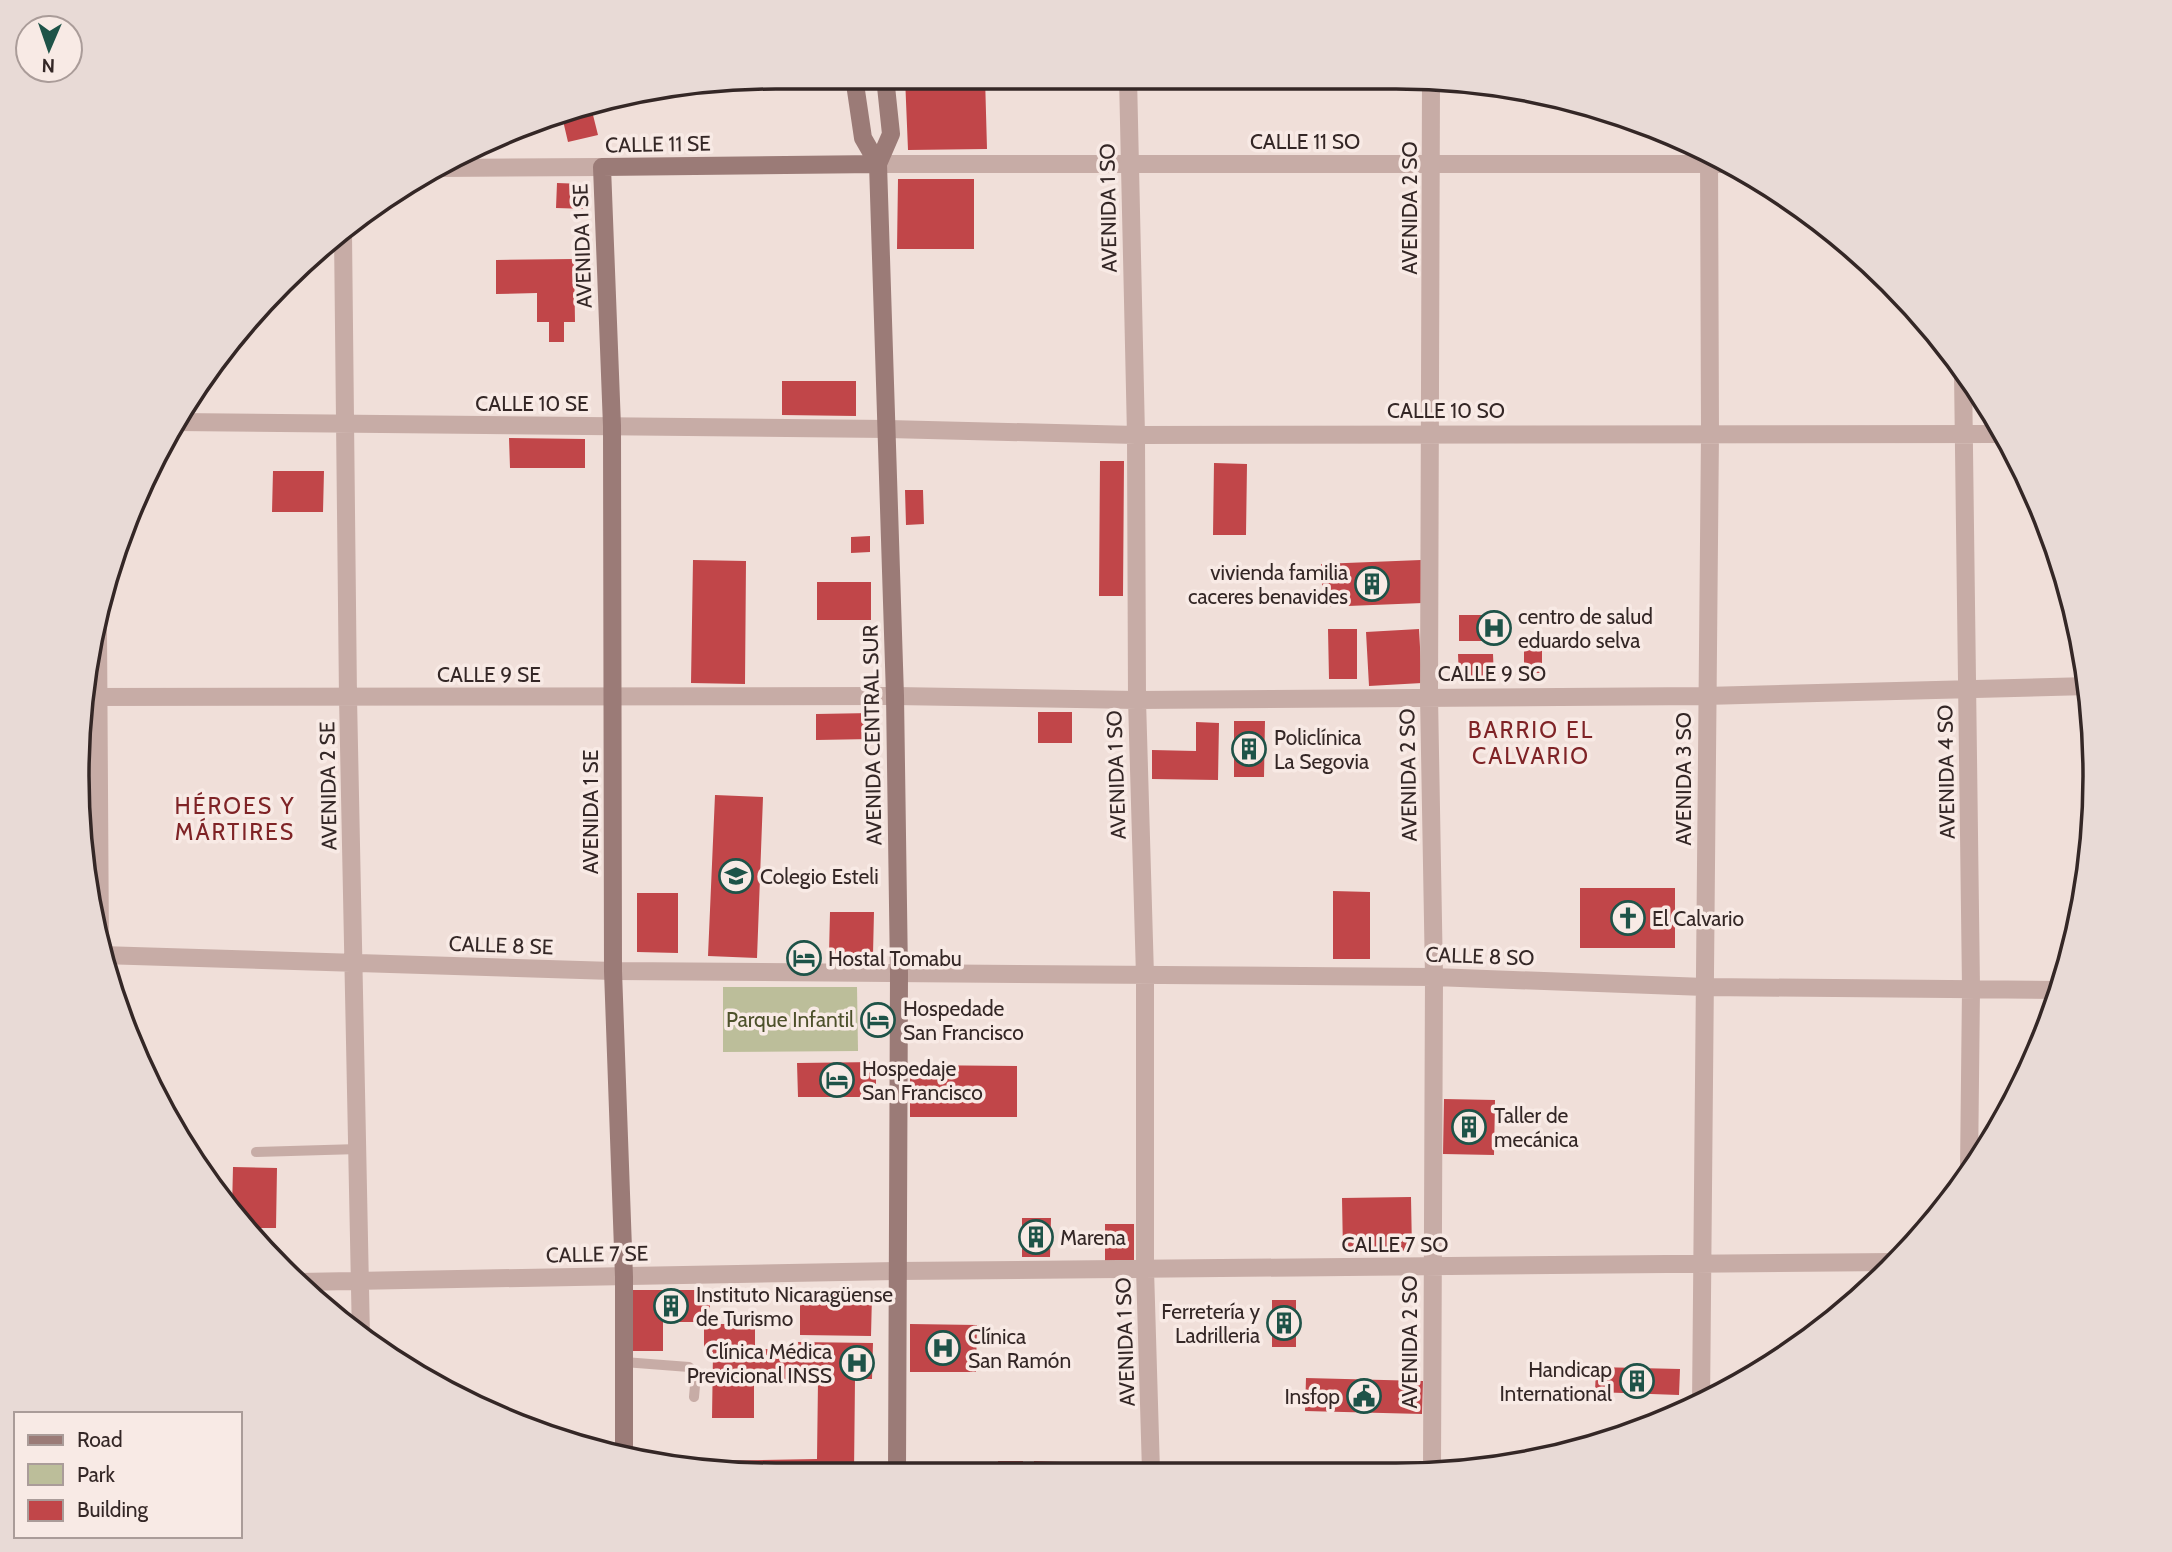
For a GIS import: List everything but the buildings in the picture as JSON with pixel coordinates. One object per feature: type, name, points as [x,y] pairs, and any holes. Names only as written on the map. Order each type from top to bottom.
[{"type":"street","name":"AVENIDA CENTRAL SUR","points":[[857,89],[863,138],[878,164]]},
{"type":"street","name":"AVENIDA CENTRAL SUR","points":[[886,89],[891,134],[878,164],[895,696],[899,974],[897,1463]]},
{"type":"street","name":"AVENIDA 1 SO","points":[[1128,89],[1136,435],[1137,700],[1145,976],[1146,1269],[1151,1463]]},
{"type":"street","name":"AVENIDA 2 SO","points":[[1431,91],[1429,696],[1434,977],[1432,1461]]},
{"type":"street","name":"CALLE 11 SO","points":[[878,164],[1432,164],[1698,159]]},
{"type":"street","name":"CALLE 11 SE","points":[[457,168],[878,164]]},
{"type":"street","name":"AVENIDA 3 SO","points":[[1701,1391],[1706,988],[1705,695],[1710,433],[1708,164]]},
{"type":"street","name":"AVENIDA 1 SE","points":[[602,167],[612,426],[613,971],[624,1277],[625,1446]]},
{"type":"street","name":"AVENIDA 2 SE","points":[[343,243],[348,697],[361,1323]]},
{"type":"street","name":"AVENIDA 4 SO","points":[[1963,388],[1971,1152]]},
{"type":"street","name":"CALLE 10 SE","points":[[188,422],[888,429]]},
{"type":"street","name":"CALLE 10 SO","points":[[888,429],[1136,435],[1991,433]]},
{"type":"street","name":"CALLE 9 SO","points":[[895,696],[1137,700],[1705,695],[2077,686]]},
{"type":"street","name":"CALLE 9 SE","points":[[94,697],[895,696]]},
{"type":"street","points":[[92,721],[97,881]]},
{"type":"street","name":"CALLE 8 SE","points":[[113,954],[613,971],[899,974]]},
{"type":"street","name":"CALLE 8 SO","points":[[899,974],[1434,977],[1706,988],[2048,990]]},
{"type":"street","name":"CALLE 7 SO","points":[[896,1271],[1882,1262]]},
{"type":"street","name":"CALLE 7 SE","points":[[312,1282],[896,1271]]},
{"type":"lane","points":[[256,1152],[359,1149]]},
{"type":"lane","points":[[624,1362],[689,1367],[695,1374],[694,1397]]},
{"type":"green space","name":"Parque Infantil","points":[[723,987],[857,987],[858,1051],[723,1052]]},
{"type":"place","name":"vivienda familia caceres benavides","points":[[1372,584]]},
{"type":"place","name":"centro de salud eduardo selva","points":[[1494,628]]},
{"type":"place","name":"Policlínica La Segovia","points":[[1249,749]]},
{"type":"place","name":"Colegio Esteli","points":[[736,876]]},
{"type":"place","name":"El Calvario","points":[[1628,918]]},
{"type":"place","name":"Hostal Tomabu","points":[[804,958]]},
{"type":"place","name":"Hospedade San Francisco","points":[[878,1020]]},
{"type":"place","name":"Hospedaje San Francisco","points":[[837,1080]]},
{"type":"place","name":"Taller de mecánica","points":[[1469,1127]]},
{"type":"place","name":"Marena","points":[[1036,1237]]},
{"type":"place","name":"Instituto Nicaragüense de Turismo","points":[[671,1306]]},
{"type":"place","name":"Ferretería y Ladrilleria","points":[[1284,1323]]},
{"type":"place","name":"Clínica San Ramón","points":[[943,1348]]},
{"type":"place","name":"Clínica Médica Previcional INSS","points":[[857,1363]]},
{"type":"place","name":"Handicap International","points":[[1637,1381]]},
{"type":"place","name":"Insfop","points":[[1364,1396]]},
{"type":"district","name":"BARRIO EL CALVARIO","points":[[1531,743]]},
{"type":"district","name":"HÉROES Y MÁRTIRES","points":[[235,819]]}]
